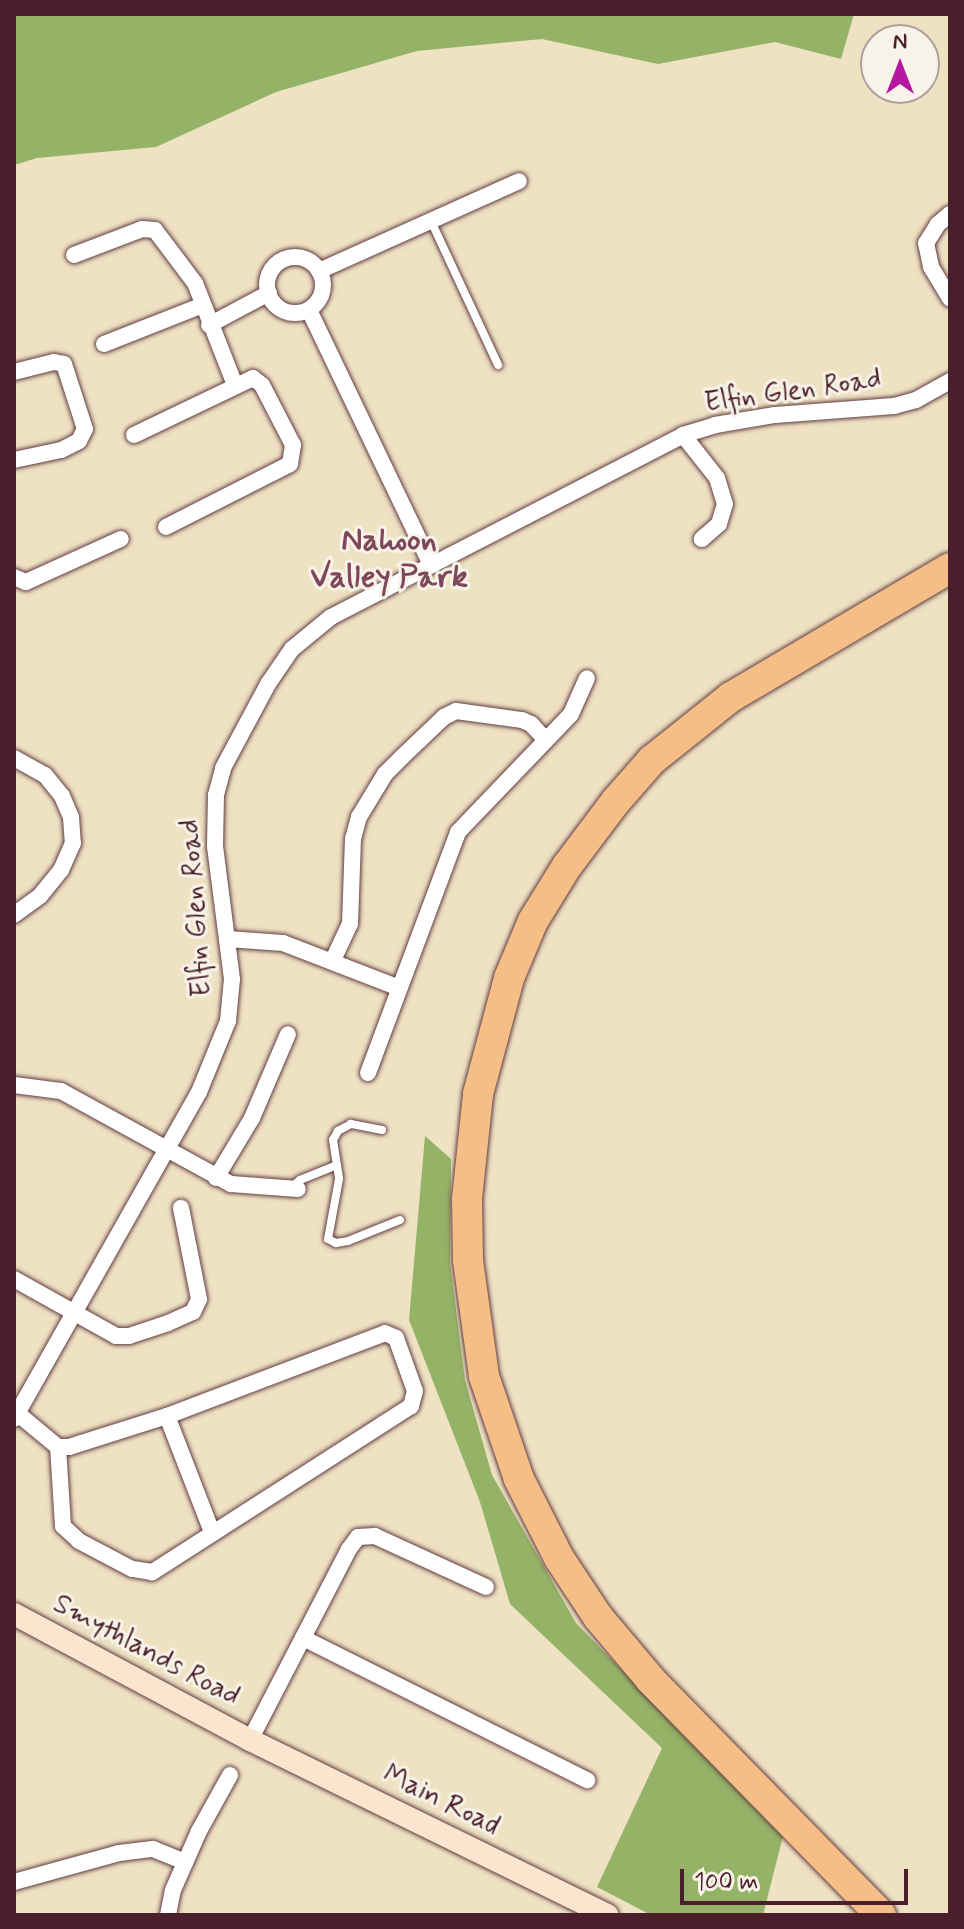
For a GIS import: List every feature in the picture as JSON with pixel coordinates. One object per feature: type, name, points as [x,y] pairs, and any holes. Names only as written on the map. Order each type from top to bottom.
[{"type":"highway","points":[[881,1915],[714,1748],[703,1732],[651,1680],[598,1617],[537,1519],[497,1422],[484,1376],[468,1260],[467,1199],[478,1094],[509,978],[533,921],[567,866],[652,760],[731,697],[950,568]]},
{"type":"highway","points":[[703,1732],[720,1741],[906,1915]]},
{"type":"main road","name":"Smythlands Road","points":[[14,1614],[250,1740]]},
{"type":"main road","name":"Main Road","points":[[250,1740],[607,1915]]},
{"type":"street","points":[[319,271],[519,181]]},
{"type":"street","points":[[950,214],[938,224],[926,243],[931,267],[950,299]]},
{"type":"street","points":[[74,255],[142,229],[155,230],[195,283],[235,385]]},
{"type":"street","points":[[300,258],[319,271],[323,288],[316,304],[309,310],[285,311],[269,293],[272,270],[284,260],[300,258]]},
{"type":"street","points":[[209,325],[269,293]]},
{"type":"street","points":[[104,344],[203,305]]},
{"type":"street","points":[[309,310],[431,565]]},
{"type":"street","points":[[14,372],[54,362],[64,364],[85,429],[79,441],[61,450],[14,460]]},
{"type":"street","points":[[134,435],[253,378],[262,385],[293,445],[293,461],[166,527]]},
{"type":"street","name":"Elfin Glen Road","points":[[15,1416],[199,1092],[228,1021],[232,979],[215,846],[216,795],[223,768],[268,684],[310,631],[683,435],[715,425],[775,415],[894,406],[916,400],[950,381]]},
{"type":"street","points":[[683,435],[722,489],[724,515],[702,539]]},
{"type":"street","points":[[14,577],[26,582],[121,539]]},
{"type":"street","points":[[368,1073],[397,987],[458,832],[571,714],[587,678]]},
{"type":"street","points":[[333,960],[350,924],[353,839],[359,817],[385,774],[444,717],[456,711],[522,720],[546,740]]},
{"type":"street","points":[[14,758],[45,775],[62,796],[71,817],[73,843],[61,870],[40,896],[14,915]]},
{"type":"street","points":[[228,939],[283,943],[397,987]]},
{"type":"street","points":[[216,1178],[252,1118],[288,1034]]},
{"type":"street","points":[[14,1085],[61,1091],[231,1184],[294,1188]]},
{"type":"street","points":[[14,1279],[123,1337],[193,1312],[199,1299],[198,1283],[181,1208]]},
{"type":"street","points":[[15,1416],[58,1447],[84,1444],[167,1416],[377,1334],[390,1334],[402,1351],[415,1391],[411,1406],[212,1532],[161,1569],[144,1572],[79,1541],[63,1526],[58,1447]]},
{"type":"street","points":[[167,1416],[212,1532]]},
{"type":"street","points":[[250,1740],[358,1537],[375,1536],[486,1587]]},
{"type":"street","points":[[303,1638],[587,1780]]},
{"type":"street","points":[[168,1915],[173,1890],[185,1862],[230,1775]]},
{"type":"street","points":[[14,1882],[119,1853],[153,1849],[185,1862]]},
{"type":"lane","points":[[431,220],[498,365]]},
{"type":"lane","points":[[382,1130],[351,1124],[338,1131],[333,1140],[339,1179],[328,1239],[336,1243],[348,1241],[400,1220]]},
{"type":"lane","points":[[294,1188],[300,1180],[337,1165]]},
{"type":"green space","points":[[14,14],[854,14],[841,59],[775,42],[658,64],[542,39],[417,51],[276,92],[156,147],[37,158],[14,165]]},
{"type":"green space","points":[[425,1136],[451,1159],[450,1263],[465,1380],[492,1475],[576,1623],[783,1836],[763,1915],[651,1915],[597,1887],[662,1748],[510,1604],[480,1502],[409,1320]]},
{"type":"district","name":"Nahoon Valley Park","points":[[389,560]]}]
